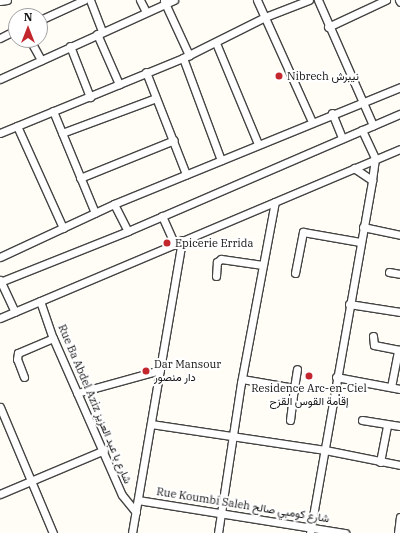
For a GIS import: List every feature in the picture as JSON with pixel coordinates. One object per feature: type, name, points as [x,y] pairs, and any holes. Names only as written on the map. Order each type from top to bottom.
[{"type":"street","points":[[0,1],[7,0]]},
{"type":"street","points":[[48,16],[84,0]]},
{"type":"street","points":[[90,0],[99,32],[119,84]]},
{"type":"street","points":[[140,0],[146,12]]},
{"type":"street","points":[[0,78],[165,2],[174,0]]},
{"type":"street","points":[[257,0],[266,17],[312,122]]},
{"type":"street","points":[[0,132],[90,97],[186,56],[216,43],[266,17],[309,0]]},
{"type":"street","points":[[318,0],[361,103],[373,125]]},
{"type":"street","points":[[365,0],[369,8]]},
{"type":"street","points":[[328,27],[386,0]]},
{"type":"street","points":[[165,2],[186,56],[220,160]]},
{"type":"street","points":[[216,43],[258,144]]},
{"type":"street","points":[[70,46],[90,97]]},
{"type":"street","points":[[34,48],[41,60]]},
{"type":"street","points":[[146,72],[174,140],[186,174]]},
{"type":"street","points":[[0,257],[114,204],[332,113],[400,87]]},
{"type":"street","points":[[62,133],[156,98]]},
{"type":"street","points":[[53,111],[95,214]]},
{"type":"street","points":[[332,113],[342,138]]},
{"type":"street","points":[[15,312],[0,281],[128,231],[400,114]]},
{"type":"street","points":[[17,126],[63,228]]},
{"type":"street","points":[[310,530],[375,158],[362,130]]},
{"type":"street","points":[[80,178],[174,140]]},
{"type":"street","points":[[0,318],[174,243],[275,202],[375,158],[400,149]]},
{"type":"street","points":[[354,168],[372,180]]},
{"type":"street","points":[[218,533],[242,378],[275,202]]},
{"type":"street","points":[[114,204],[128,231]]},
{"type":"street","points":[[162,216],[174,243]]},
{"type":"street","points":[[363,227],[400,234]]},
{"type":"street","points":[[295,273],[303,232],[360,242]]},
{"type":"street","points":[[132,533],[182,240]]},
{"type":"street","points":[[216,276],[217,262],[221,259],[263,265]]},
{"type":"street","points":[[389,272],[400,274]]},
{"type":"street","name":"Rue Ba Abdel Aziz شارع با عبد العزيز","points":[[40,301],[53,338],[104,450],[122,494],[136,512]]},
{"type":"street","points":[[349,304],[400,312]]},
{"type":"street","points":[[373,336],[374,345],[399,350],[391,387]]},
{"type":"street","points":[[24,377],[17,359],[18,353],[53,338]]},
{"type":"street","points":[[290,420],[297,369]]},
{"type":"street","points":[[77,393],[160,370]]},
{"type":"street","points":[[336,377],[400,388]]},
{"type":"street","points":[[242,378],[294,388]]},
{"type":"street","points":[[0,408],[53,533]]},
{"type":"street","points":[[362,420],[400,426]]},
{"type":"street","points":[[151,424],[325,450],[400,465]]},
{"type":"street","points":[[380,462],[386,425]]},
{"type":"street","points":[[0,494],[104,450]]},
{"type":"street","name":"Rue Koumbi Saleh شارع كومبي صالح","points":[[138,500],[221,513],[310,530],[345,533]]},
{"type":"street","points":[[398,533],[400,517]]},
{"type":"place","name":"Nibrech نيبرش","points":[[279,76]]},
{"type":"place","name":"Epicerie Errida","points":[[167,243]]},
{"type":"place","name":"Dar Mansour دار منصور","points":[[146,371]]},
{"type":"place","name":"Residence Arc-en-Ciel إقامة القوس القزح","points":[[309,376]]}]
